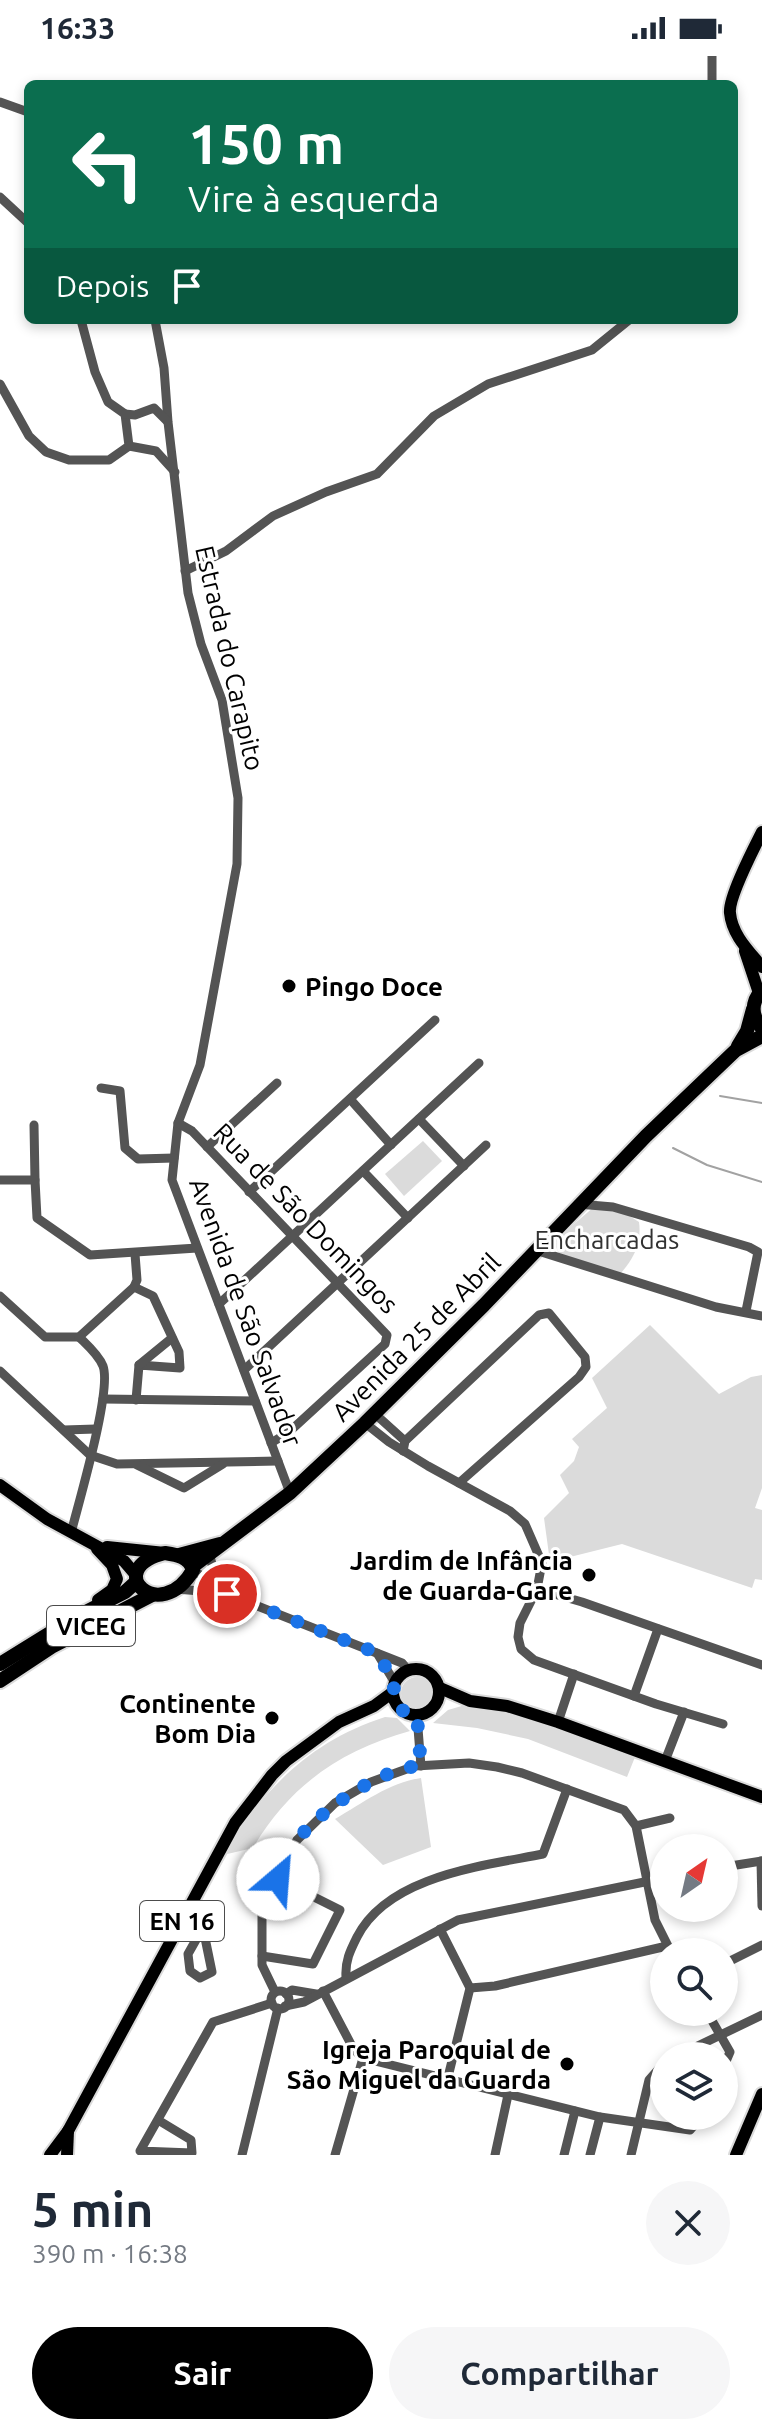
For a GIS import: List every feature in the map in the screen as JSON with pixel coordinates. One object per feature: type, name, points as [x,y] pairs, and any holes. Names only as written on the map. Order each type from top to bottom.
[{"type":"highway","name":"Avenida 25 de Abril","points":[[736,1050],[747,1031],[760,991]]},
{"type":"highway","points":[[753,1009],[762,1028]]},
{"type":"highway","name":"Avenida 25 de Abril","points":[[193,1569],[221,1544],[290,1493],[484,1305],[578,1204],[736,1050],[762,1036]]},
{"type":"highway","name":"Avenida 25 de Abril","points":[[172,1554],[221,1544]]},
{"type":"highway","points":[[172,1554],[193,1569],[188,1580],[167,1594],[152,1595],[143,1591],[136,1579],[150,1557],[172,1554]]},
{"type":"highway","name":"VICEG","points":[[0,1664],[125,1592],[136,1579]]},
{"type":"highway","name":"VICEG","points":[[0,1681],[53,1646],[152,1595]]},
{"type":"main road","points":[[762,832],[729,911],[734,929],[762,967]]},
{"type":"main road","points":[[743,944],[760,991]]},
{"type":"main road","points":[[0,1485],[71,1533],[124,1561],[136,1579]]},
{"type":"main road","points":[[95,1544],[172,1554]]},
{"type":"main road","points":[[90,1610],[112,1590],[117,1579],[112,1565],[95,1544]]},
{"type":"main road","points":[[408,1670],[430,1673],[440,1688],[470,1701],[507,1706],[558,1722],[762,1797]]},
{"type":"main road","name":"EN 16","points":[[50,2155],[68,2131],[235,1823],[272,1775],[339,1722],[374,1706],[408,1670]]},
{"type":"main road","points":[[394,1688],[399,1708],[417,1716],[435,1707],[470,1701]]},
{"type":"main road","points":[[435,1707],[440,1688]]},
{"type":"main road","name":"EN 16","points":[[313,1741],[376,1713],[399,1708]]},
{"type":"main road","points":[[736,2155],[762,2094]]},
{"type":"main road","name":"EN 16","points":[[67,2155],[68,2131]]},
{"type":"street","points":[[712,56],[712,80]]},
{"type":"street","points":[[0,102],[24,111]]},
{"type":"street","points":[[0,197],[24,219]]},
{"type":"street","points":[[82,324],[95,372],[108,402],[125,414],[135,415],[154,408],[166,391]]},
{"type":"street","name":"Estrada do Carapito","points":[[156,324],[164,368],[185,571],[201,644],[222,700],[238,798],[237,864]]},
{"type":"street","points":[[185,571],[226,551],[273,516],[326,492],[377,474],[434,416],[488,384],[592,350],[624,324]]},
{"type":"street","points":[[0,384],[29,436],[46,452],[69,460],[109,460],[129,446],[156,451],[175,472]]},
{"type":"street","points":[[154,408],[168,422]]},
{"type":"street","points":[[125,414],[129,446]]},
{"type":"street","points":[[156,451],[170,438]]},
{"type":"street","name":"Avenida de São Salvador","points":[[237,864],[200,1065],[178,1123],[172,1180],[290,1493]]},
{"type":"street","points":[[249,1192],[435,1020]]},
{"type":"street","points":[[219,1304],[479,1063]]},
{"type":"street","points":[[207,1147],[277,1083]]},
{"type":"street","points":[[101,1088],[120,1091],[125,1148],[138,1159],[174,1158]]},
{"type":"street","points":[[350,1099],[391,1145]]},
{"type":"street","points":[[419,1119],[464,1166]]},
{"type":"street","name":"Rua de São Domingos","points":[[178,1123],[192,1131],[387,1335],[385,1344],[289,1432],[271,1443]]},
{"type":"street","points":[[34,1125],[37,1218],[47,1227],[90,1255],[197,1248]]},
{"type":"street","points":[[244,1370],[486,1145]]},
{"type":"street","points":[[363,1171],[408,1218]]},
{"type":"street","points":[[0,1180],[35,1180]]},
{"type":"street","points":[[600,1182],[602,1195],[613,1207]]},
{"type":"street","points":[[578,1204],[613,1207],[758,1252],[746,1311]]},
{"type":"street","points":[[749,1247],[762,1246]]},
{"type":"street","points":[[535,1250],[716,1307],[762,1316]]},
{"type":"street","points":[[0,1296],[45,1337],[79,1337],[134,1287],[137,1280],[135,1254]]},
{"type":"street","points":[[134,1287],[153,1296],[179,1352],[180,1368],[139,1365]]},
{"type":"street","points":[[404,1446],[539,1315],[549,1313],[585,1357],[586,1367],[579,1377],[459,1483]]},
{"type":"street","points":[[71,1533],[103,1399],[103,1367],[93,1350],[79,1337]]},
{"type":"street","points":[[136,1400],[139,1365],[172,1338]]},
{"type":"street","points":[[0,1371],[90,1455],[117,1464],[278,1461]]},
{"type":"street","points":[[103,1399],[255,1401]]},
{"type":"street","points":[[369,1418],[404,1446],[459,1483],[510,1511],[525,1524],[542,1563],[537,1589],[520,1623],[518,1637],[521,1649],[534,1660],[723,1724]]},
{"type":"street","points":[[64,1430],[96,1429]]},
{"type":"street","points":[[134,1464],[184,1488],[226,1462]]},
{"type":"street","points":[[210,1556],[217,1586]]},
{"type":"street","points":[[193,1569],[227,1594]]},
{"type":"street","points":[[176,1589],[227,1594],[402,1663],[408,1670]]},
{"type":"street","points":[[537,1589],[762,1665]]},
{"type":"street","points":[[634,1696],[658,1629]]},
{"type":"street","points":[[377,1653],[394,1688]]},
{"type":"street","points":[[558,1722],[574,1674]]},
{"type":"street","points":[[665,1761],[684,1712]]},
{"type":"street","points":[[417,1716],[421,1766]]},
{"type":"street","points":[[242,2155],[278,2006],[262,1965],[262,1911],[297,1840],[335,1803],[371,1782],[421,1766],[469,1763],[497,1767],[624,1810],[636,1826],[655,1920],[664,1938]]},
{"type":"street","points":[[346,1977],[345,1961],[365,1922],[376,1908],[459,1870],[543,1854],[567,1789]]},
{"type":"street","points":[[636,1826],[670,1818]]},
{"type":"street","points":[[738,1865],[762,1861],[762,1906]]},
{"type":"street","points":[[262,1956],[313,1964],[340,1910],[278,1879]]},
{"type":"street","points":[[158,2120],[191,2140],[192,2153],[140,2151],[213,2022],[304,2002],[346,1977],[470,1916],[650,1880]]},
{"type":"street","points":[[183,1919],[201,1931]]},
{"type":"street","points":[[440,1929],[470,1988],[447,2081]]},
{"type":"street","points":[[738,1957],[762,1945]]},
{"type":"street","points":[[470,1988],[495,1986],[650,1953]]},
{"type":"street","points":[[275,1992],[320,1992]]},
{"type":"street","points":[[320,1992],[354,2050],[363,2058],[600,2117],[650,2125]]},
{"type":"street","points":[[278,2006],[288,2002],[286,1994]]},
{"type":"street","points":[[703,2042],[762,2015]]},
{"type":"street","points":[[716,2026],[725,2042]]},
{"type":"street","points":[[335,2155],[363,2058]]},
{"type":"street","points":[[631,2155],[650,2079]]},
{"type":"street","points":[[495,2155],[508,2095]]},
{"type":"street","points":[[564,2155],[575,2111]]},
{"type":"street","points":[[590,2155],[600,2117]]},
{"type":"green space","points":[[423,1141],[442,1161],[404,1196],[385,1174]]},
{"type":"green space","name":"Encharcadas","points":[[595,1206],[620,1210],[639,1222],[635,1251],[618,1276],[561,1258],[555,1245],[559,1237]]},
{"type":"green space","points":[[650,1325],[719,1394],[751,1377],[762,1375],[762,1488],[755,1508],[762,1510],[762,1580],[755,1579],[752,1588],[622,1544],[550,1562],[544,1518],[569,1493],[560,1475],[574,1461],[579,1447],[572,1439],[607,1408],[592,1378]]},
{"type":"green space","points":[[417,1677],[428,1682],[433,1693],[428,1704],[417,1709],[406,1704],[401,1693],[406,1682]]},
{"type":"green space","points":[[465,1705],[508,1709],[635,1757],[627,1777],[528,1739],[433,1723],[448,1710]]},
{"type":"green space","points":[[385,1717],[397,1718],[410,1731],[361,1749],[319,1773],[283,1806],[253,1848],[223,1855],[255,1809],[291,1770],[334,1739]]},
{"type":"green space","points":[[421,1778],[431,1847],[383,1865],[335,1819],[387,1789]]},
{"type":"waterway","points":[[720,1096],[762,1103]]},
{"type":"waterway","points":[[673,1148],[707,1165],[762,1182]]},
{"type":"place","name":"Pingo Doce","points":[[289,986]]},
{"type":"place","name":"Jardim de Infância de Guarda-Gare","points":[[589,1575]]},
{"type":"place","name":"Continente Bom Dia","points":[[272,1718]]},
{"type":"place","name":"Igreja Paroquial de São Miguel da Guarda","points":[[567,2064]]},
{"type":"route","points":[[227,1594],[377,1653],[395,1683],[395,1703],[404,1712],[417,1716],[421,1766],[371,1782],[335,1803],[297,1840],[278,1879]]}]
